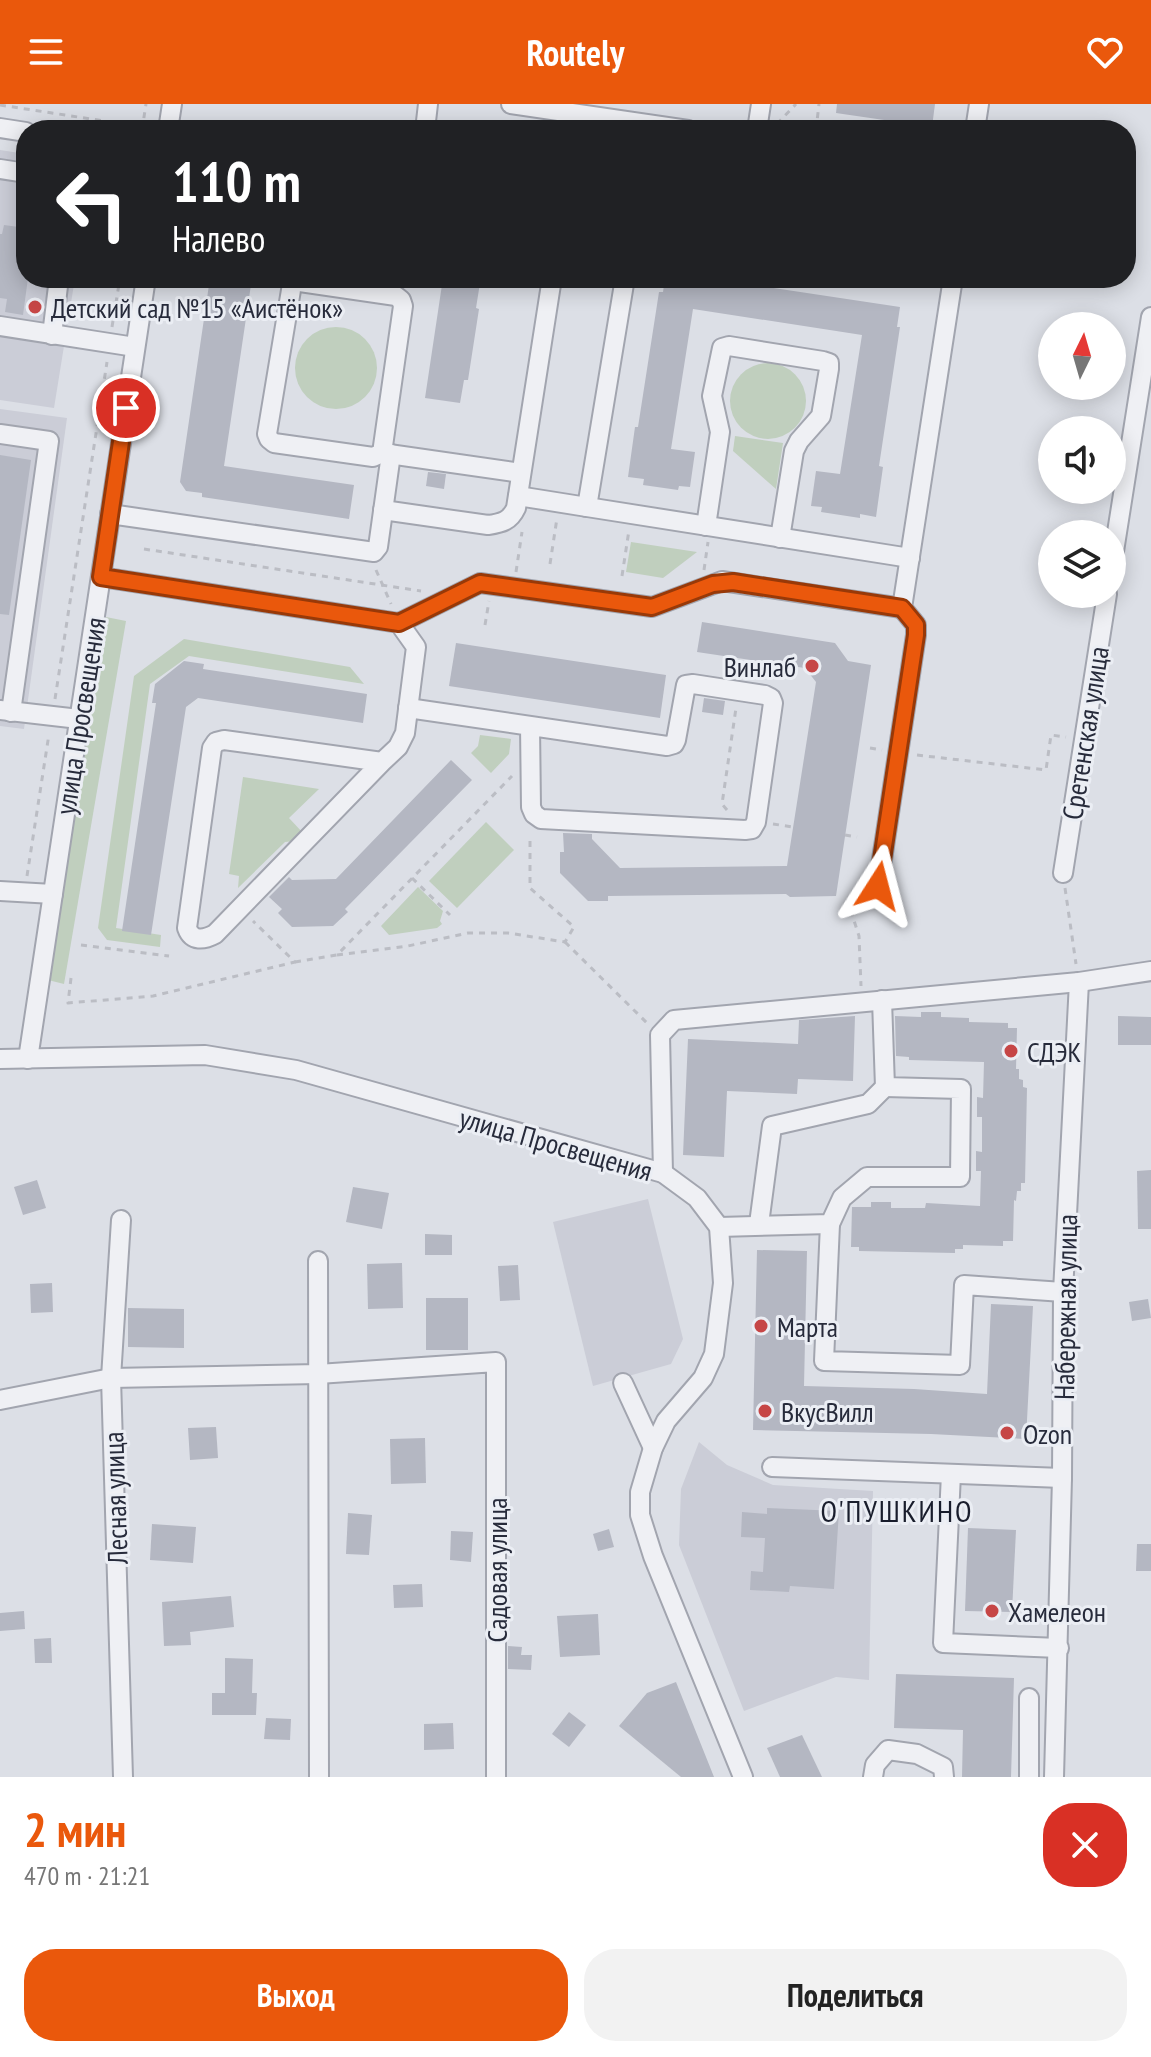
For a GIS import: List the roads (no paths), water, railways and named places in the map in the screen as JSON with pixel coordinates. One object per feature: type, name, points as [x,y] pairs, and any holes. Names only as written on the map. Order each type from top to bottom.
[{"type":"street","points":[[511,104],[566,108],[633,120]]},
{"type":"street","points":[[52,335],[58,288]]},
{"type":"street","name":"улица Просвещения","points":[[28,1059],[144,288]]},
{"type":"street","points":[[291,288],[267,434],[269,439],[274,443],[373,457],[386,453],[521,473]]},
{"type":"street","points":[[110,514],[374,552],[378,547],[383,510],[386,453],[403,306],[396,296],[341,288]]},
{"type":"street","points":[[383,510],[488,525],[502,523],[512,517],[518,496],[550,288]]},
{"type":"street","points":[[587,507],[623,288]]},
{"type":"street","points":[[902,608],[951,288]]},
{"type":"street","points":[[1119,520],[1151,322]]},
{"type":"street","points":[[0,326],[135,347]]},
{"type":"street","points":[[709,526],[720,432],[712,396],[722,348],[729,346],[823,361],[829,363],[823,411],[794,451],[780,538]]},
{"type":"street","points":[[0,434],[49,441],[5,711],[79,719]]},
{"type":"street","points":[[518,496],[910,558]]},
{"type":"street","points":[[101,577],[399,623],[480,583],[652,607],[722,581],[902,608],[916,625],[916,635],[878,886]]},
{"type":"street","name":"Сретенская улица","points":[[1063,873],[1105,608]]},
{"type":"street","points":[[382,762],[224,740],[216,742],[212,748],[187,928],[189,934],[200,939],[215,934],[382,762],[402,740],[416,647],[399,623]]},
{"type":"street","points":[[408,708],[667,746],[676,740],[686,685],[765,695],[773,703],[756,822],[752,829],[741,830],[541,819],[531,807],[530,726]]},
{"type":"street","points":[[0,891],[53,894]]},
{"type":"street","points":[[663,1173],[660,1035],[674,1020],[1079,982],[1151,971]]},
{"type":"street","name":"Набережная улица","points":[[1054,1777],[1059,1648],[1063,1292],[1079,982]]},
{"type":"street","points":[[882,1000],[885,1087]]},
{"type":"street","name":"улица Просвещения","points":[[0,1059],[205,1055],[296,1070],[663,1173],[697,1198],[719,1227]]},
{"type":"street","points":[[759,1224],[772,1126],[868,1104],[885,1087],[961,1089],[960,1177],[867,1177],[842,1198],[830,1224],[824,1361],[960,1365],[964,1285],[1063,1292]]},
{"type":"street","name":"Лесная улица","points":[[121,1220],[111,1378],[123,1777]]},
{"type":"street","points":[[743,1777],[653,1556],[640,1515],[640,1492],[653,1448],[666,1421],[703,1378],[714,1354],[723,1283],[719,1227],[830,1224]]},
{"type":"street","points":[[318,1261],[319,1777]]},
{"type":"street","name":"Садовая улица","points":[[318,1374],[496,1362],[496,1777]]},
{"type":"street","points":[[0,1400],[111,1378],[318,1374]]},
{"type":"street","points":[[623,1383],[653,1448]]},
{"type":"street","points":[[772,1467],[1062,1478]]},
{"type":"street","points":[[951,1474],[943,1643],[1059,1648]]},
{"type":"street","points":[[1029,1698],[1029,1777]]},
{"type":"street","points":[[873,1777],[875,1765],[888,1750],[917,1754],[943,1767],[944,1777]]},
{"type":"place","name":"Детский сад №15 «Аистёнок»","points":[[35,307]]},
{"type":"place","name":"Винлаб","points":[[812,666]]},
{"type":"place","name":"СДЭК","points":[[1011,1051]]},
{"type":"place","name":"Марта","points":[[761,1326]]},
{"type":"place","name":"ВкусВилл","points":[[765,1411]]},
{"type":"place","name":"Ozon","points":[[1007,1433]]},
{"type":"place","name":"Хамелеон","points":[[992,1611]]},
{"type":"district","name":"О'ПУШКИНО","points":[[897,1510]]}]
